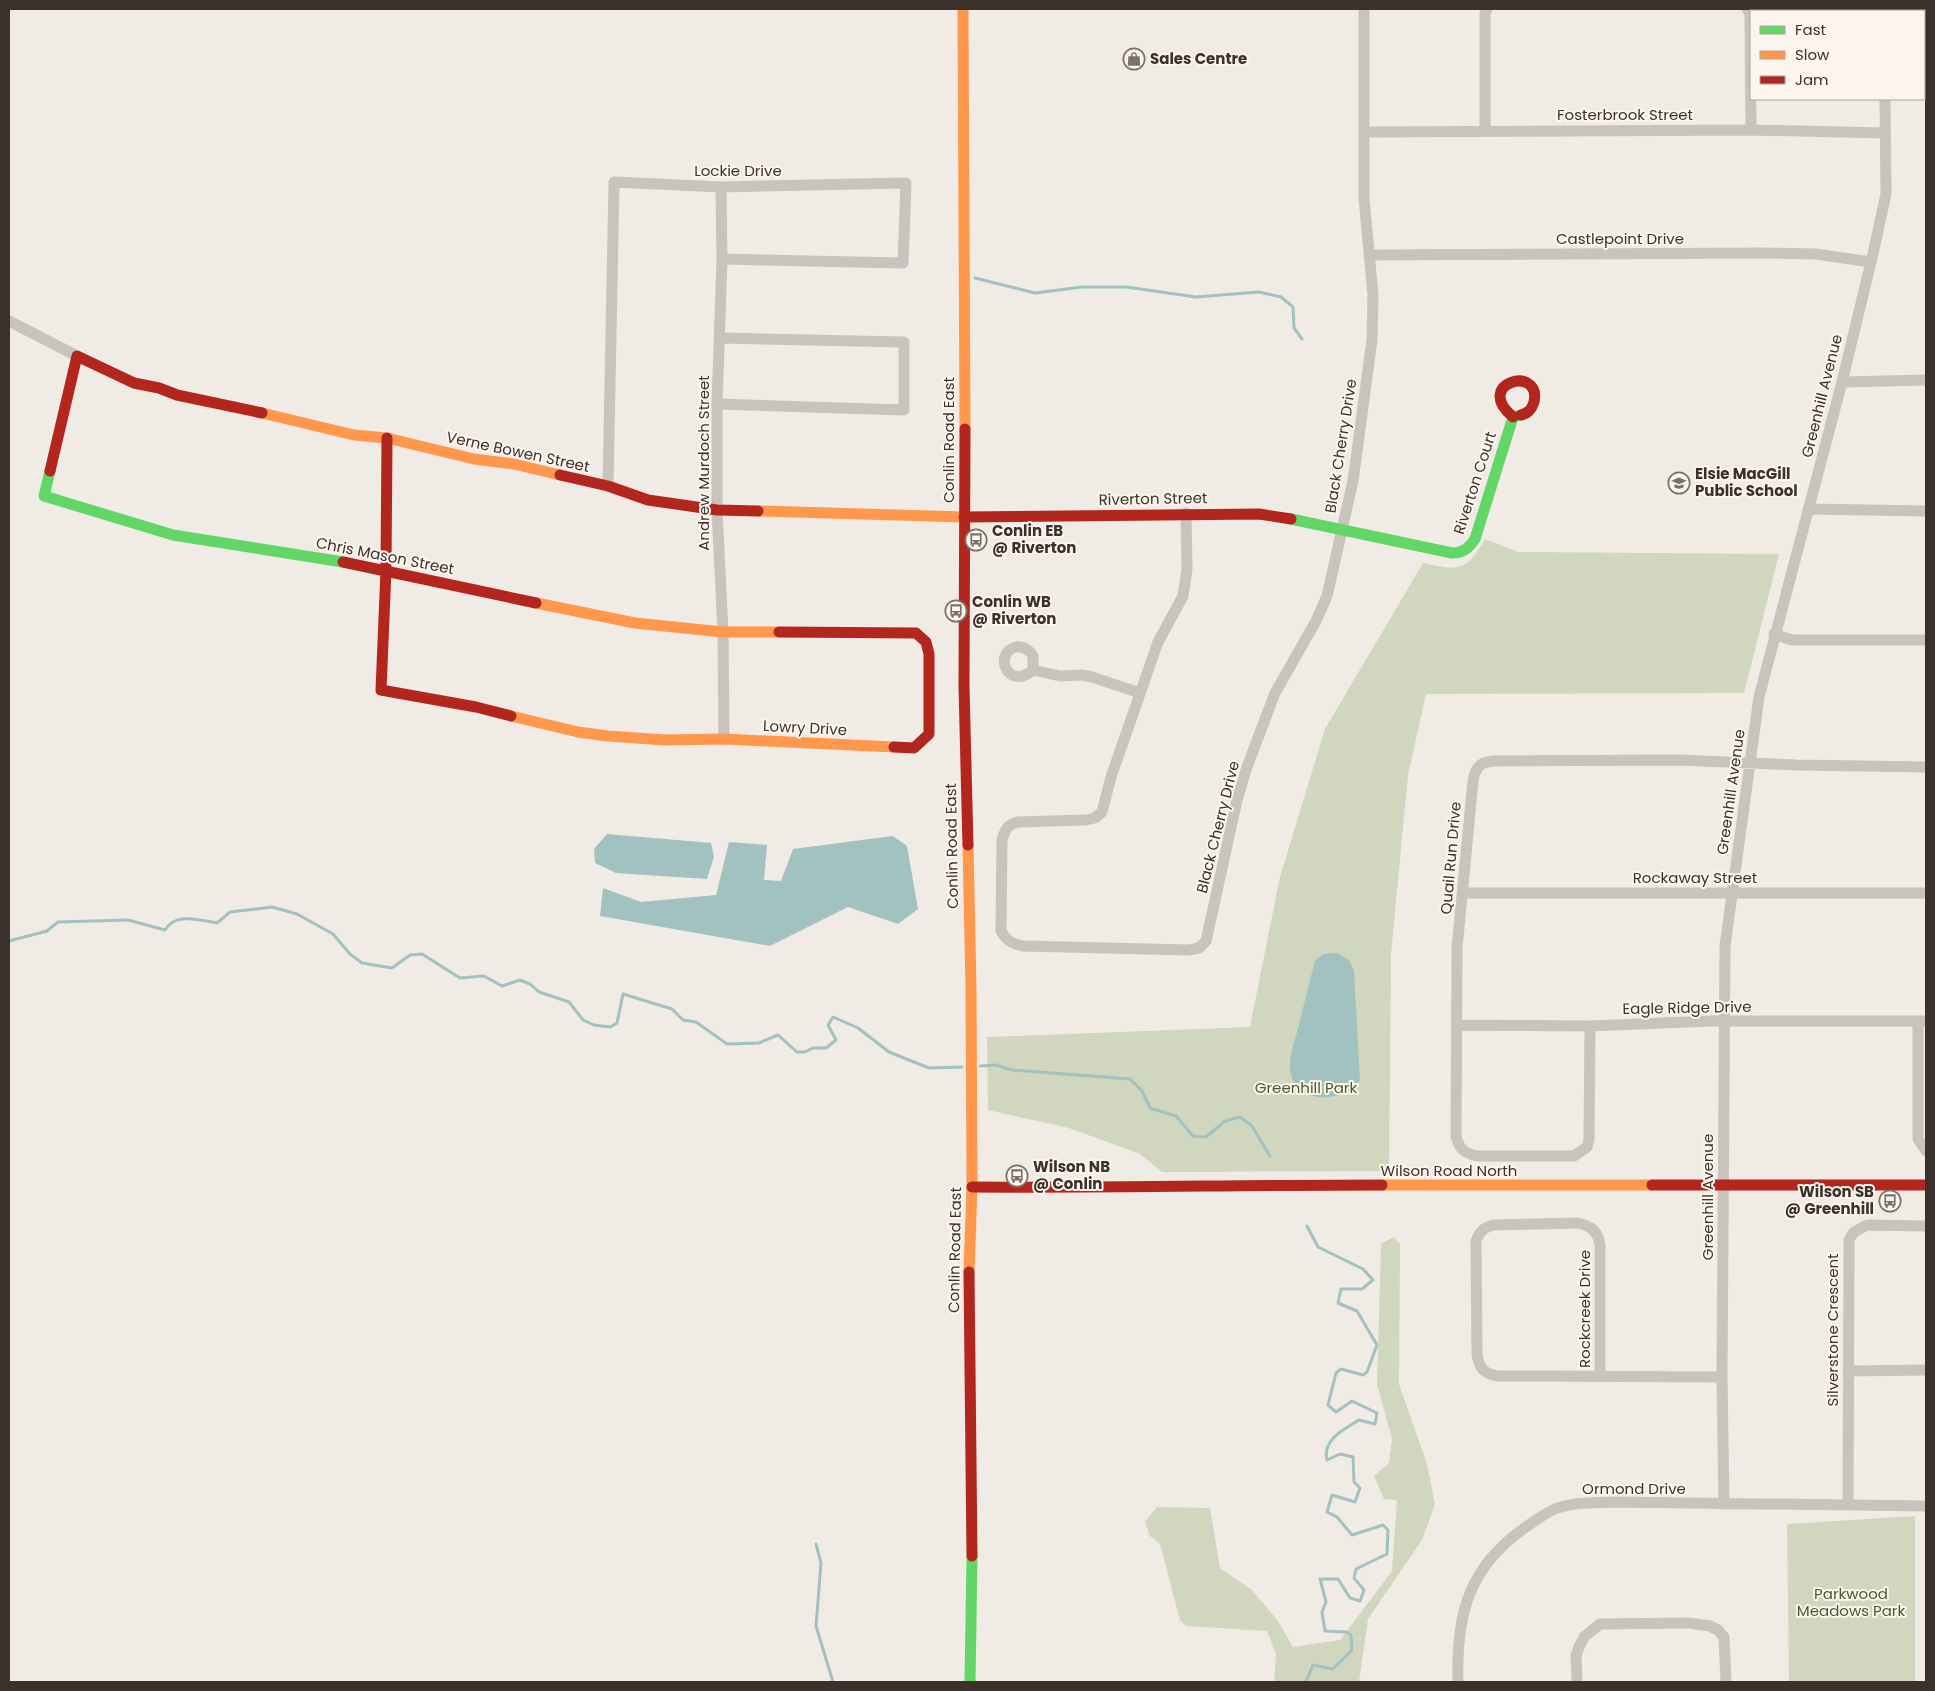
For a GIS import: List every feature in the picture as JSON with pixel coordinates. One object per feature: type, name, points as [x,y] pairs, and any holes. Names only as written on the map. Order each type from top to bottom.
[{"type":"street","name":"Conlin Road East","points":[[963,9],[966,257],[963,516],[964,687],[971,988],[972,1187],[969,1262],[972,1575],[970,1682]]},
{"type":"street","name":"Black Cherry Drive","points":[[1186,514],[1187,569],[1183,596],[1158,642],[1111,777],[1102,812],[1094,818],[1086,820],[1017,822],[1009,824],[1004,831],[1002,840],[1001,932],[1013,944],[1023,946],[1189,950],[1199,948],[1206,941],[1237,800],[1247,767],[1275,693],[1316,621],[1327,596],[1353,481],[1371,358],[1373,295],[1364,198],[1364,9]]},
{"type":"street","points":[[1485,130],[1485,14],[1487,9]]},
{"type":"street","points":[[1751,100],[1751,130]]},
{"type":"street","name":"Greenhill Avenue","points":[[1724,1504],[1722,1377],[1726,946],[1758,697],[1842,382],[1886,194],[1885,100]]},
{"type":"street","name":"Fosterbrook Street","points":[[1364,132],[1751,130],[1885,133]]},
{"type":"street","name":"Lockie Drive","points":[[608,486],[614,182],[721,187],[906,184],[904,263],[722,259]]},
{"type":"street","name":"Andrew Murdoch Street","points":[[721,187],[722,259],[721,338],[717,404],[717,510],[723,632],[724,739]]},
{"type":"street","name":"Castlepoint Drive","points":[[1369,255],[1760,253],[1816,254],[1871,262]]},
{"type":"street","name":"Verne Bowen Street","points":[[9,321],[77,356],[134,382],[177,395],[242,408],[354,435],[387,438],[474,459],[514,464],[608,486],[648,500],[717,510],[963,516]]},
{"type":"street","points":[[717,404],[904,410],[904,342],[721,338]]},
{"type":"street","name":"Chris Mason Street","points":[[77,356],[44,496],[173,534],[386,570],[635,623],[723,632]]},
{"type":"street","points":[[1842,382],[1926,380]]},
{"type":"street","name":"Riverton Court","points":[[1342,530],[1452,553],[1465,551],[1470,547],[1474,539],[1513,416]]},
{"type":"street","points":[[386,570],[387,438]]},
{"type":"street","points":[[1808,509],[1926,511]]},
{"type":"street","name":"Riverton Street","points":[[963,516],[1259,514],[1342,530]]},
{"type":"street","name":"Lowry Drive","points":[[386,570],[381,690],[476,707],[578,732],[608,736],[664,740],[724,739],[914,748],[929,734],[929,654],[926,642],[916,633],[723,632]]},
{"type":"street","points":[[1774,634],[1792,640],[1926,640]]},
{"type":"street","points":[[1033,670],[1060,676],[1082,675],[1092,677],[1140,693]]},
{"type":"street","name":"Quail Run Drive","points":[[1590,1026],[1589,1140],[1587,1147],[1574,1156],[1477,1156],[1466,1154],[1458,1146],[1456,1136],[1457,948],[1474,773],[1484,762],[1678,760],[1926,767]]},
{"type":"street","name":"Rockaway Street","points":[[1463,893],[1926,893]]},
{"type":"street","name":"Eagle Ridge Drive","points":[[1456,1025],[1590,1026],[1724,1021],[1922,1021],[1918,1139],[1926,1151]]},
{"type":"street","name":"Wilson Road North","points":[[972,1187],[1926,1185]]},
{"type":"street","name":"Rockcreek Drive","points":[[1600,1376],[1600,1245],[1599,1237],[1593,1229],[1588,1225],[1578,1223],[1493,1225],[1484,1228],[1476,1241],[1477,1354],[1483,1371],[1498,1376],[1722,1377]]},
{"type":"street","name":"Silverstone Crescent","points":[[1848,1504],[1849,1240],[1854,1232],[1868,1225],[1926,1226]]},
{"type":"street","points":[[1848,1371],[1926,1370]]},
{"type":"street","name":"Ormond Drive","points":[[1458,1682],[1457,1653],[1460,1626],[1471,1589],[1490,1558],[1509,1539],[1556,1509],[1579,1503],[1612,1502],[1926,1506]]},
{"type":"street","points":[[1577,1682],[1576,1656],[1579,1647],[1584,1637],[1600,1624],[1688,1623],[1710,1626],[1718,1630],[1724,1637],[1726,1682]]},
{"type":"green space","name":"Greenhill Park","points":[[1485,539],[1518,552],[1779,554],[1744,693],[1426,694],[1408,775],[1391,954],[1389,1171],[1162,1172],[1140,1154],[1069,1128],[988,1110],[987,1037],[1250,1027],[1280,877],[1325,729],[1423,563],[1453,568],[1460,566],[1472,558]]},
{"type":"green space","points":[[1394,1237],[1400,1244],[1399,1384],[1427,1464],[1435,1504],[1422,1540],[1368,1619],[1359,1682],[1274,1682],[1276,1654],[1267,1631],[1186,1626],[1180,1620],[1160,1544],[1150,1536],[1145,1522],[1157,1507],[1210,1508],[1220,1568],[1252,1590],[1278,1621],[1293,1647],[1340,1640],[1392,1571],[1397,1500],[1384,1499],[1374,1476],[1389,1463],[1392,1439],[1377,1384],[1381,1244]]},
{"type":"green space","name":"Parkwood Meadows Park","points":[[1915,1516],[1915,1682],[1789,1682],[1787,1524]]},
{"type":"water","points":[[607,834],[711,843],[714,857],[707,879],[616,873],[595,863],[594,849]]},
{"type":"water","points":[[893,836],[907,846],[918,909],[898,924],[848,907],[770,946],[600,916],[603,888],[641,902],[716,895],[729,842],[767,845],[764,880],[781,881],[793,849]]},
{"type":"water","points":[[1337,953],[1349,960],[1354,971],[1360,1080],[1347,1093],[1329,1097],[1315,1097],[1303,1091],[1294,1082],[1291,1076],[1290,1059],[1315,961],[1323,954]]},
{"type":"waterway","points":[[975,278],[1035,293],[1082,287],[1126,287],[1196,297],[1259,292],[1281,297],[1293,307],[1294,328],[1302,339]]},
{"type":"waterway","points":[[9,941],[47,931],[58,922],[128,920],[165,930],[170,924],[181,919],[195,919],[217,923],[230,912],[272,907],[297,914],[333,934],[350,954],[362,963],[392,968],[410,955],[422,954],[460,978],[484,976],[502,986],[520,980],[530,984],[539,992],[569,1002],[583,1020],[594,1025],[610,1027],[617,1023],[623,994],[672,1009],[683,1020],[696,1022],[727,1044],[759,1043],[778,1035],[797,1052],[805,1052],[813,1048],[826,1048],[836,1040],[828,1025],[833,1017],[858,1028],[889,1052],[929,1068],[962,1067]]},
{"type":"waterway","points":[[980,1066],[996,1065],[1012,1070],[1130,1079],[1142,1091],[1150,1108],[1176,1116],[1193,1136],[1206,1137],[1225,1121],[1240,1117],[1252,1126],[1270,1156]]},
{"type":"waterway","points":[[1306,1682],[1313,1665],[1333,1669],[1352,1650],[1351,1635],[1346,1632],[1325,1631],[1322,1612],[1326,1602],[1320,1579],[1338,1579],[1350,1598],[1360,1601],[1364,1590],[1354,1578],[1356,1569],[1387,1554],[1388,1530],[1383,1525],[1352,1535],[1337,1517],[1327,1512],[1332,1495],[1355,1502],[1360,1488],[1354,1482],[1353,1457],[1340,1454],[1327,1460],[1326,1453],[1331,1440],[1341,1431],[1359,1420],[1375,1424],[1377,1413],[1352,1401],[1336,1412],[1328,1405],[1336,1373],[1341,1369],[1363,1375],[1367,1372],[1377,1345],[1357,1311],[1338,1303],[1341,1289],[1362,1289],[1373,1280],[1363,1269],[1318,1247],[1307,1226]]},
{"type":"waterway","points":[[816,1544],[821,1563],[816,1626],[833,1682]]},
{"type":"traffic: fast","points":[[1291,519],[1452,553],[1463,551],[1475,539],[1513,417],[1521,415]]},
{"type":"traffic: fast","points":[[50,471],[44,496],[173,535],[343,562]]},
{"type":"traffic: fast","points":[[970,1682],[972,1556]]},
{"type":"traffic: slow","points":[[963,9],[965,429]]},
{"type":"traffic: slow","points":[[262,413],[354,435],[387,438],[474,459],[514,464],[560,475]]},
{"type":"traffic: slow","points":[[758,511],[964,517]]},
{"type":"traffic: slow","points":[[536,603],[635,623],[723,632],[779,632]]},
{"type":"traffic: slow","points":[[511,716],[578,732],[608,736],[665,740],[724,739],[894,747]]},
{"type":"traffic: slow","points":[[968,845],[972,1187],[969,1272]]},
{"type":"traffic: slow","points":[[1382,1185],[1652,1185]]},
{"type":"traffic: jam","points":[[50,471],[77,356],[134,383],[159,388],[177,395],[262,413]]},
{"type":"traffic: jam","points":[[1513,417],[1502,405],[1500,395],[1504,387],[1511,382],[1520,381],[1528,384],[1534,390],[1532,407],[1521,415]]},
{"type":"traffic: jam","points":[[965,429],[964,687],[968,845]]},
{"type":"traffic: jam","points":[[387,438],[386,570],[381,690],[476,707],[511,716]]},
{"type":"traffic: jam","points":[[560,475],[608,486],[648,500],[717,510],[758,511]]},
{"type":"traffic: jam","points":[[964,517],[1259,514],[1291,519]]},
{"type":"traffic: jam","points":[[343,562],[536,603]]},
{"type":"traffic: jam","points":[[779,632],[916,633],[926,642],[929,654],[929,734],[914,748],[894,747]]},
{"type":"traffic: jam","points":[[972,1187],[1382,1185]]},
{"type":"traffic: jam","points":[[1652,1185],[1926,1185]]},
{"type":"traffic: jam","points":[[969,1272],[972,1556]]},
{"type":"place","name":"Sales Centre","points":[[1134,59]]},
{"type":"place","name":"Elsie MacGill Public School","points":[[1679,483]]},
{"type":"place","name":"Conlin EB @ Riverton","points":[[976,540]]},
{"type":"place","name":"Conlin WB @ Riverton","points":[[956,611]]},
{"type":"place","name":"Wilson NB @ Conlin","points":[[1017,1176]]},
{"type":"place","name":"Wilson SB @ Greenhill","points":[[1890,1201]]}]
